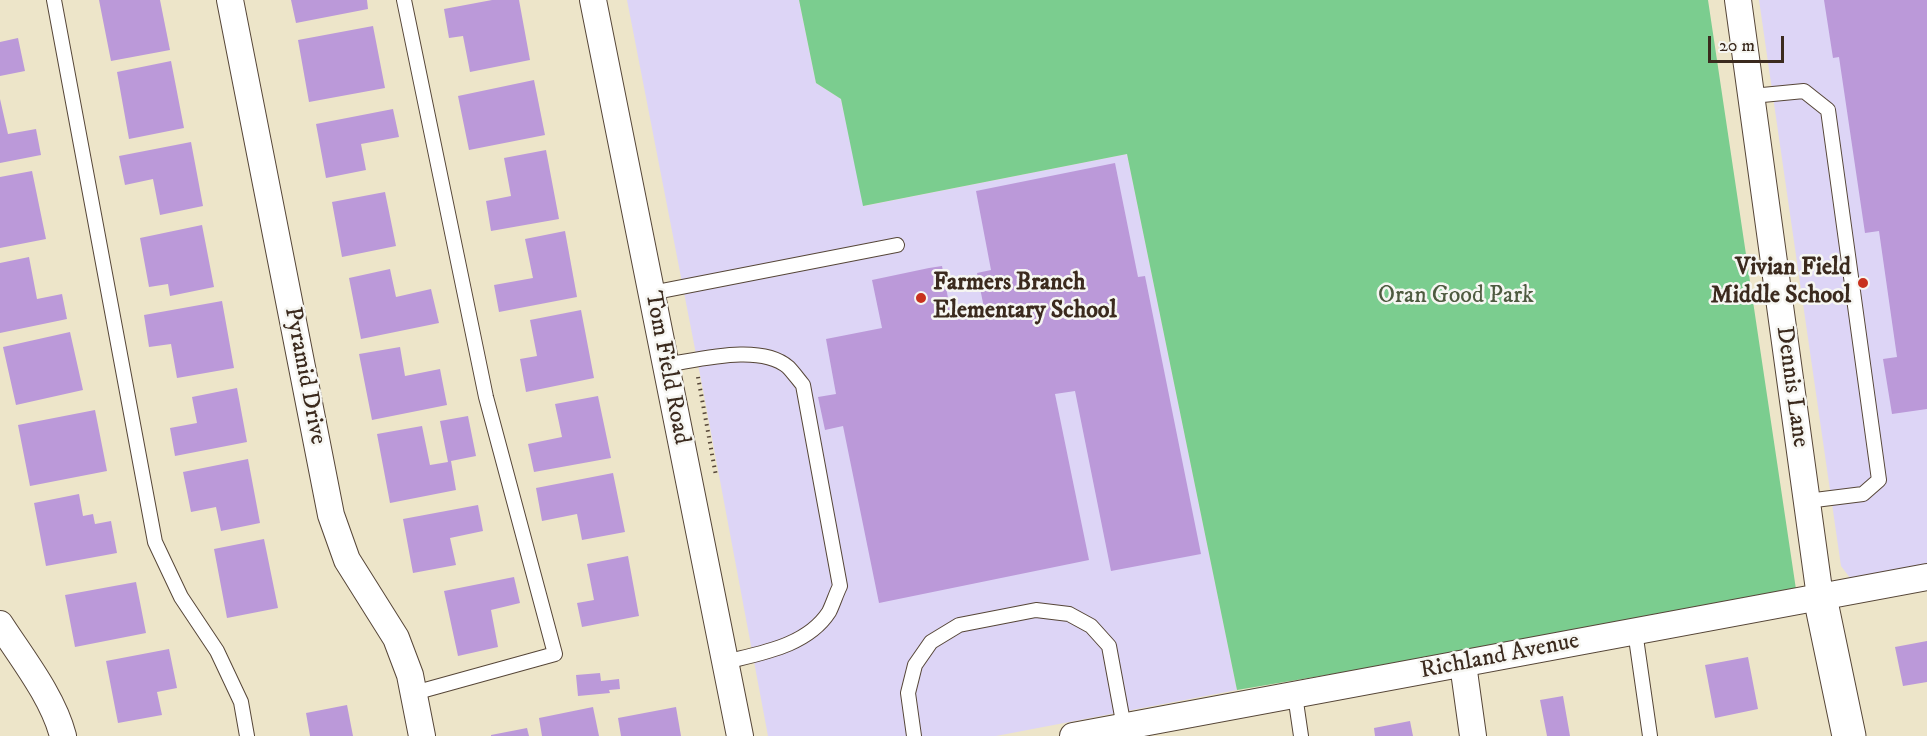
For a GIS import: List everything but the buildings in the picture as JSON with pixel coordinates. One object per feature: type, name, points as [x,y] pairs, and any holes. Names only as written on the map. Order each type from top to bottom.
[{"type":"street","name":"Pyramid Drive","points":[[231,0],[331,515],[347,560],[396,638],[411,675],[422,736]]},
{"type":"street","name":"Tom Field Road","points":[[592,0],[740,736]]},
{"type":"street","name":"Dennis Lane","points":[[1738,0],[1820,597],[1849,736]]},
{"type":"street","name":"Richland Avenue","points":[[1073,736],[1124,731],[1295,695],[1927,577]]},
{"type":"street","points":[[0,624],[31,671],[59,721],[63,736]]},
{"type":"street","points":[[1463,664],[1473,736]]},
{"type":"lane","points":[[54,0],[155,542],[181,597],[217,651],[241,702],[247,736]]},
{"type":"lane","points":[[404,0],[486,397],[555,654],[414,693]]},
{"type":"lane","points":[[1752,96],[1804,91],[1828,110],[1879,480],[1863,494],[1807,501]]},
{"type":"lane","points":[[651,293],[897,245]]},
{"type":"lane","points":[[665,365],[728,355],[761,354],[787,366],[803,385],[840,586],[828,612],[809,632],[783,646],[725,662]]},
{"type":"lane","points":[[914,736],[908,693],[915,665],[931,642],[959,625],[1036,610],[1069,614],[1091,626],[1109,646],[1124,731]]},
{"type":"lane","points":[[1635,631],[1650,736]]},
{"type":"lane","points":[[1295,695],[1301,736]]},
{"type":"shaded area","name":"Farmers Branch Elementary School","points":[[627,0],[799,0],[816,83],[841,99],[864,206],[1127,154],[1237,690],[996,736],[768,736]]},
{"type":"shaded area","name":"Vivian Field Middle School","points":[[1759,0],[1927,0],[1927,574],[1857,587],[1841,566]]},
{"type":"green space","name":"Oran Good Park","points":[[799,0],[1708,0],[1797,596],[1237,690],[1127,154],[863,206],[841,99],[816,83]]},
{"type":"place","name":"Vivian Field Middle School","points":[[1863,283]]},
{"type":"place","name":"Farmers Branch Elementary School","points":[[921,298]]}]
